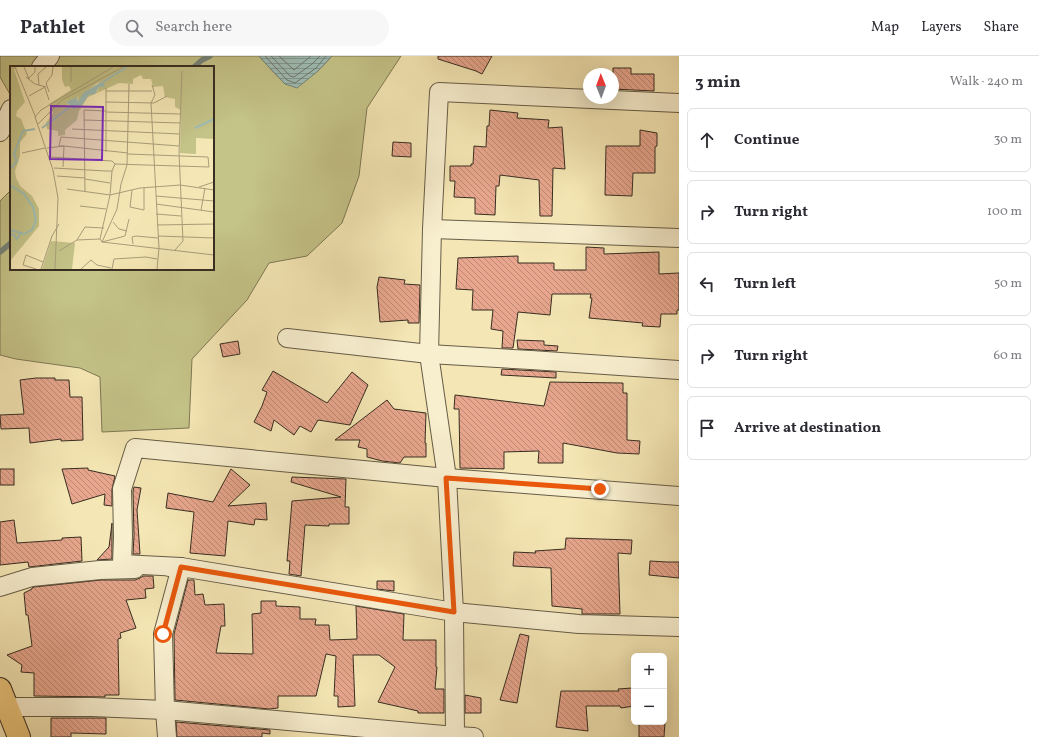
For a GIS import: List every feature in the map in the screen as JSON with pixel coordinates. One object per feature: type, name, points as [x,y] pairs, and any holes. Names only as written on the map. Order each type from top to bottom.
[{"type":"main road","points":[[4,698],[19,737]]},
{"type":"street","points":[[42,66],[50,56]]},
{"type":"street","points":[[455,737],[454,612],[446,478],[429,354],[432,229],[439,92],[679,103]]},
{"type":"street","points":[[0,132],[10,111]]},
{"type":"street","points":[[432,229],[679,238]]},
{"type":"street","points":[[287,338],[429,354],[679,370]]},
{"type":"street","points":[[679,496],[446,478],[135,448],[122,489],[122,564],[181,567],[454,612],[579,624],[679,627]]},
{"type":"street","points":[[0,587],[32,577],[100,570],[181,567]]},
{"type":"street","points":[[166,737],[163,634],[181,567]]},
{"type":"street","points":[[4,698],[92,707],[165,710],[455,737],[474,737]]},
{"type":"shaded area","points":[[0,56],[259,56],[285,84],[318,71],[332,56],[401,56],[367,108],[359,176],[342,223],[307,256],[269,263],[247,300],[192,359],[189,428],[102,432],[100,377],[80,368],[16,359],[0,355],[0,201],[10,191],[10,270],[214,270],[214,66],[10,66],[10,94],[0,77]]},
{"type":"water","points":[[259,56],[332,56],[318,71],[297,88],[285,84]]},
{"type":"building","points":[[438,56],[492,56],[482,74],[438,59]]},
{"type":"building","points":[[619,68],[631,68],[631,74],[654,74],[654,91],[619,89]]},
{"type":"building","points":[[490,110],[518,113],[517,118],[549,120],[548,128],[562,127],[565,169],[553,168],[552,216],[540,216],[539,180],[500,175],[499,186],[496,186],[495,215],[475,214],[475,198],[454,197],[455,181],[450,181],[450,166],[471,166],[471,164],[473,164],[474,146],[486,147],[487,126],[489,126]]},
{"type":"building","points":[[640,130],[657,133],[657,146],[655,147],[655,173],[633,173],[632,196],[605,195],[606,146],[640,146]]},
{"type":"building","points":[[393,142],[411,143],[411,157],[392,156]]},
{"type":"building","points":[[586,247],[604,248],[604,254],[659,252],[659,274],[679,273],[679,310],[677,310],[677,314],[661,314],[660,327],[642,326],[643,323],[589,318],[592,298],[590,298],[591,294],[552,294],[550,315],[518,312],[513,348],[502,348],[503,331],[491,329],[493,310],[472,310],[473,290],[456,289],[458,258],[518,256],[518,263],[554,263],[554,270],[586,270]]},
{"type":"building","points":[[379,277],[405,280],[404,284],[420,285],[419,323],[408,323],[408,320],[380,322],[377,287]]},
{"type":"building","points":[[517,340],[544,341],[544,345],[558,346],[557,351],[518,349]]},
{"type":"building","points":[[238,341],[240,354],[223,357],[220,344]]},
{"type":"building","points":[[502,369],[556,372],[556,378],[501,375]]},
{"type":"building","points":[[273,371],[327,403],[352,372],[368,385],[350,425],[318,420],[311,432],[300,426],[294,435],[274,420],[271,431],[254,422],[267,392],[262,390]]},
{"type":"building","points":[[36,378],[69,380],[70,397],[82,397],[83,440],[61,441],[61,439],[30,443],[29,428],[1,429],[0,415],[24,414],[20,380]]},
{"type":"building","points":[[550,382],[623,383],[623,393],[627,393],[627,440],[640,441],[639,454],[617,453],[563,443],[563,463],[538,463],[539,451],[504,452],[504,469],[460,468],[459,409],[454,409],[455,395],[544,406]]},
{"type":"building","points":[[387,400],[394,409],[426,413],[426,457],[404,457],[400,463],[382,461],[367,457],[367,449],[358,447],[360,440],[335,440]]},
{"type":"building","points":[[88,468],[88,470],[115,476],[112,489],[112,506],[104,505],[105,494],[72,504],[62,469]]},
{"type":"building","points":[[0,469],[14,469],[14,485],[0,485]]},
{"type":"building","points":[[231,469],[250,485],[228,506],[266,503],[267,520],[255,519],[254,525],[228,521],[225,556],[190,553],[194,512],[166,508],[168,493],[213,502]]},
{"type":"building","points":[[292,477],[346,479],[345,507],[349,507],[349,524],[329,524],[329,526],[305,525],[301,576],[289,574],[290,561],[287,561],[292,501],[341,497],[291,482]]},
{"type":"building","points":[[134,487],[141,488],[137,510],[140,554],[133,554]]},
{"type":"building","points":[[14,520],[17,543],[62,540],[62,538],[81,537],[82,561],[29,567],[28,562],[0,565],[0,522]]},
{"type":"building","points":[[112,523],[112,559],[97,560],[109,547]]},
{"type":"building","points":[[566,538],[632,540],[631,554],[618,553],[620,614],[582,614],[582,609],[552,606],[551,568],[513,566],[514,552],[536,553],[535,551],[565,549]]},
{"type":"building","points":[[650,561],[679,562],[679,578],[649,575]]},
{"type":"building","points":[[143,576],[153,576],[154,588],[145,589],[146,598],[126,600],[136,628],[120,633],[121,638],[118,639],[119,695],[105,695],[105,697],[34,696],[34,673],[21,672],[22,665],[7,655],[32,646],[28,615],[26,615],[24,593],[34,587],[101,580],[135,580]]},
{"type":"building","points":[[188,580],[194,580],[195,595],[203,594],[205,605],[224,604],[225,626],[221,626],[216,653],[253,654],[252,614],[261,613],[261,601],[276,601],[276,606],[300,607],[300,619],[316,619],[315,625],[329,625],[330,640],[357,639],[356,606],[404,614],[403,640],[436,640],[437,667],[435,689],[444,689],[444,713],[418,713],[418,711],[378,702],[395,667],[379,655],[353,655],[355,706],[338,707],[338,696],[334,696],[336,656],[326,654],[316,696],[278,696],[278,708],[269,709],[175,700],[174,634]]},
{"type":"building","points":[[377,581],[394,581],[394,591],[377,589]]},
{"type":"building","points":[[520,634],[529,636],[517,703],[500,700]]},
{"type":"building","points":[[631,688],[631,706],[621,708],[620,706],[586,706],[588,731],[556,727],[561,691],[619,691],[618,689]]},
{"type":"building","points":[[465,695],[481,698],[481,713],[465,713]]},
{"type":"building","points":[[51,718],[106,718],[106,734],[71,733],[71,737],[51,737]]},
{"type":"building","points":[[176,722],[270,730],[270,734],[262,733],[262,737],[177,737]]},
{"type":"building","points":[[639,725],[665,725],[664,737],[639,737]]},
{"type":"waterway","points":[[195,66],[210,56]]},
{"type":"waterway","points":[[0,252],[10,244]]},
{"type":"route","points":[[163,634],[181,567],[454,612],[446,478],[600,489]]}]
